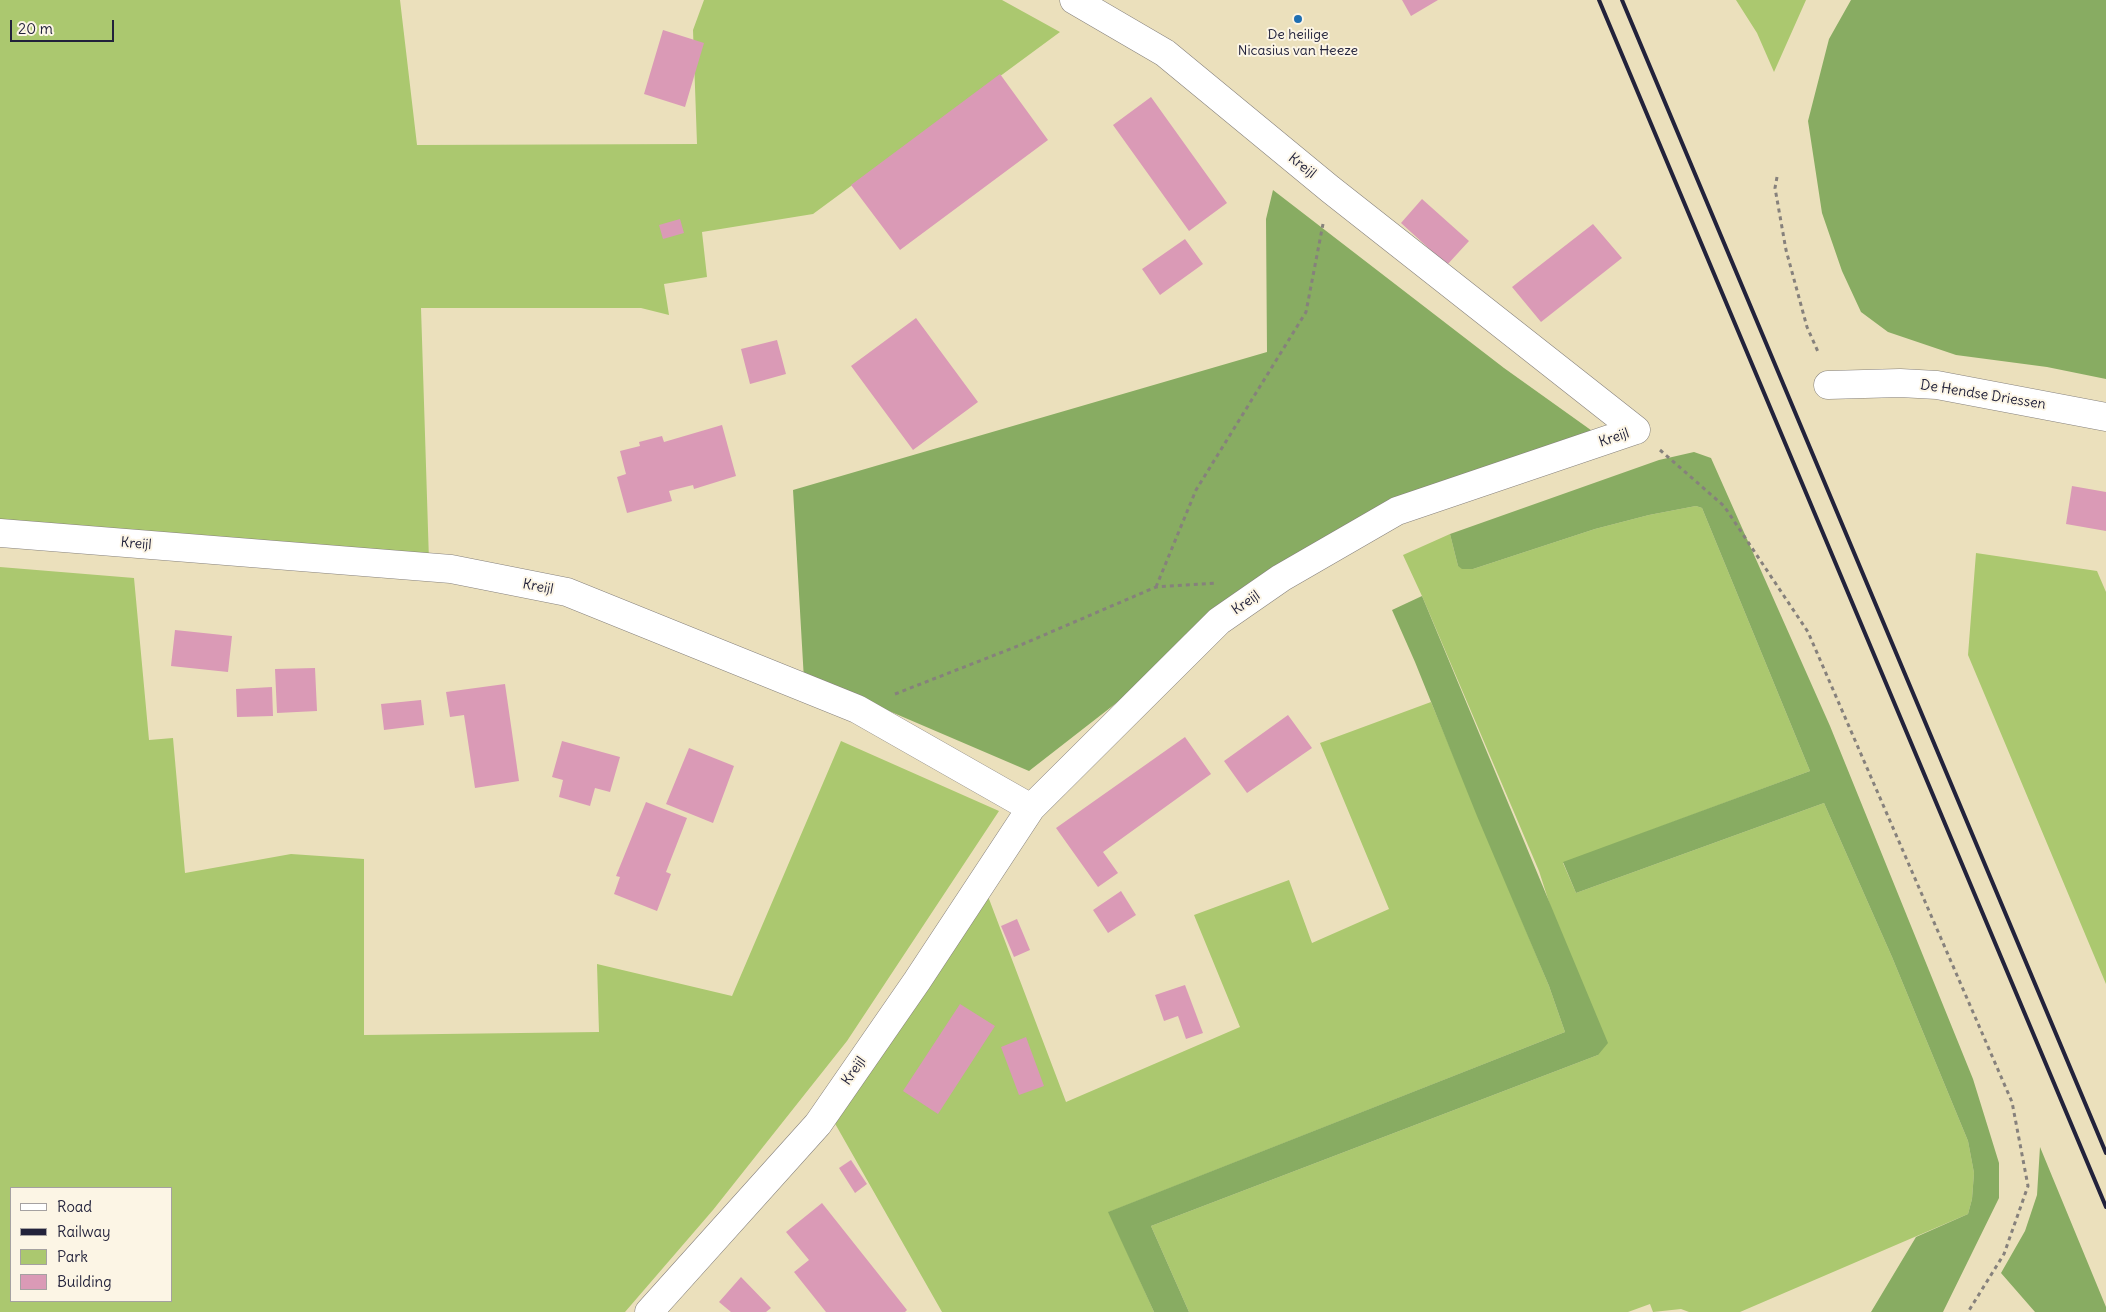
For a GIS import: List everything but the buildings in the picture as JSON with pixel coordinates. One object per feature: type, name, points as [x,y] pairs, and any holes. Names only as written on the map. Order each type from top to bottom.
[{"type":"street","name":"Kreijl","points":[[1074,0],[1165,53],[1330,189],[1636,430]]},
{"type":"street","name":"De Hendse Driessen","points":[[1834,385],[1900,383],[1937,385],[2106,417]]},
{"type":"street","name":"Kreijl","points":[[649,1312],[818,1124],[917,981],[1030,808],[1219,621],[1281,578],[1397,511],[1636,430]]},
{"type":"street","name":"Kreijl","points":[[0,533],[451,569],[567,592],[857,709],[1030,808]]},
{"type":"path","points":[[1777,177],[1775,188],[1797,297],[1815,347],[1834,385]]},
{"type":"path","points":[[1156,587],[1196,490],[1306,312],[1330,189]]},
{"type":"path","points":[[1636,430],[1724,506],[1808,632],[2012,1102],[2028,1186],[2004,1254],[1968,1312]]},
{"type":"path","points":[[857,709],[1023,644],[1156,587],[1223,582]]},
{"type":"green space","points":[[0,0],[400,0],[417,145],[697,144],[693,30],[704,0],[1002,0],[1060,32],[813,214],[702,232],[707,277],[664,284],[669,315],[641,308],[421,308],[429,561],[0,520]]},
{"type":"green space","points":[[1736,0],[1806,0],[1774,72],[1757,33]]},
{"type":"green space","points":[[1851,0],[2106,0],[2106,379],[2047,367],[1956,355],[1888,332],[1861,312],[1842,271],[1822,213],[1808,121],[1829,39]]},
{"type":"green space","points":[[1273,190],[1504,368],[1602,438],[1309,553],[1029,771],[875,705],[804,680],[793,490],[1267,352],[1266,219]]},
{"type":"green space","points":[[1694,452],[1711,458],[1830,726],[1973,1079],[1999,1163],[1999,1198],[1943,1312],[1871,1312],[1916,1237],[1968,1214],[1972,1199],[1974,1173],[1968,1141],[1892,957],[1824,803],[1576,893],[1563,862],[1810,771],[1702,508],[1696,506],[1649,515],[1595,529],[1473,569],[1462,569],[1458,566],[1450,534],[1659,460]]},
{"type":"green space","points":[[1696,506],[1702,508],[1810,771],[1563,863],[1576,893],[1824,803],[1892,957],[1968,1141],[1974,1173],[1972,1199],[1968,1214],[1740,1312],[1689,1312],[1681,1309],[1653,1312],[1650,1304],[1628,1312],[1189,1312],[1151,1226],[1598,1055],[1539,871],[1403,555],[1450,534],[1458,566],[1473,569],[1595,529],[1649,515]]},
{"type":"green space","points":[[1976,553],[2097,571],[2106,592],[2106,984],[1968,655]]},
{"type":"green space","points":[[0,567],[134,578],[149,740],[173,738],[185,873],[291,854],[364,859],[364,1035],[599,1032],[597,964],[732,996],[841,741],[999,811],[847,1041],[713,1210],[625,1312],[0,1312]]},
{"type":"green space","points":[[1422,596],[1608,1043],[1598,1055],[1151,1226],[1189,1312],[1154,1312],[1108,1212],[1565,1032],[1549,986],[1392,610]]},
{"type":"green space","points":[[1431,702],[1549,986],[1565,1032],[1109,1212],[1154,1312],[942,1312],[833,1120],[986,891],[1066,1102],[1240,1027],[1194,915],[1289,880],[1312,943],[1389,909],[1320,743]]},
{"type":"green space","points":[[2040,1147],[2106,1307],[2106,1312],[2035,1312],[2001,1273],[2025,1231],[2037,1195]]},
{"type":"railway","points":[[1599,0],[2106,1207]]},
{"type":"railway","points":[[1622,0],[2106,1153]]},
{"type":"place","name":"De heilige Nicasius van Heeze","points":[[1298,19]]}]
